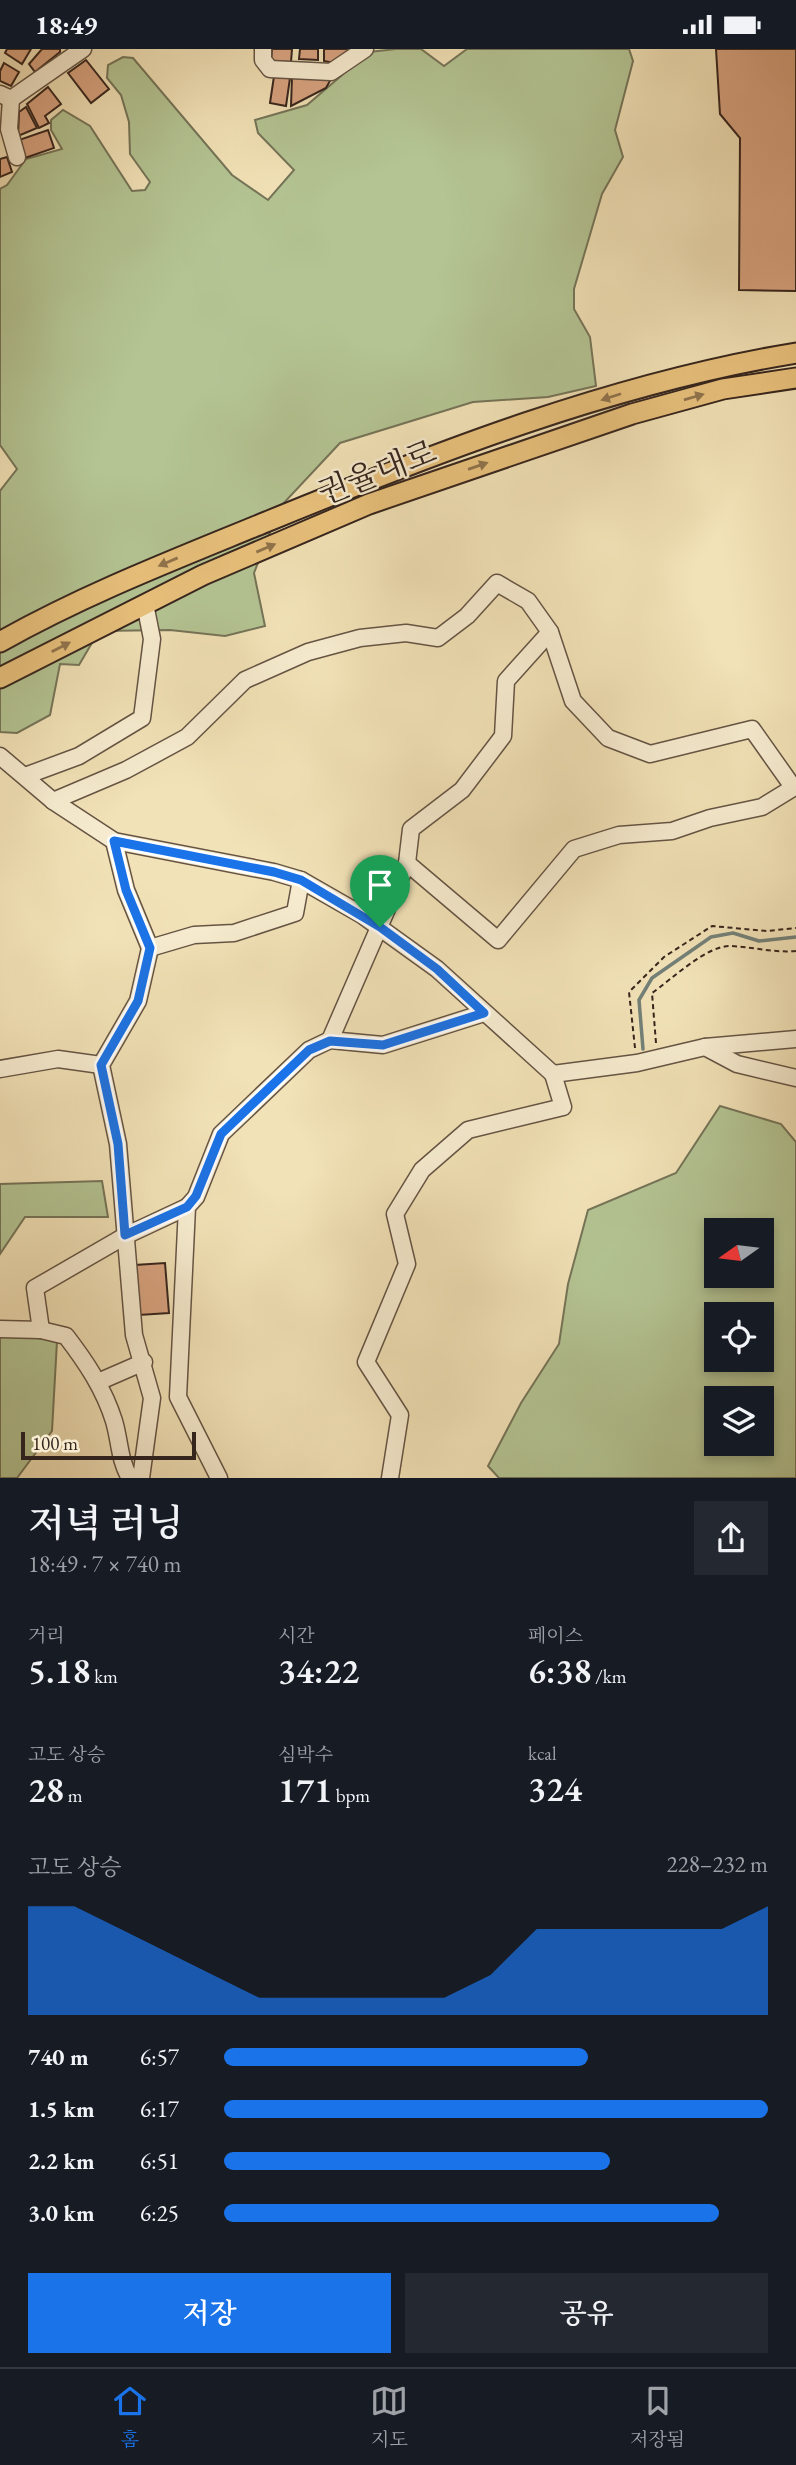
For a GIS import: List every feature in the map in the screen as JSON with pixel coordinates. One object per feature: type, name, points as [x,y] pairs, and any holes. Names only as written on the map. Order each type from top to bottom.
[{"type":"main road","name":"권율대로","points":[[0,642],[64,606],[393,470],[702,370],[796,353]]},
{"type":"main road","name":"권율대로","points":[[0,678],[145,604],[369,504],[632,414],[723,389],[796,378]]},
{"type":"main road","points":[[774,381],[796,386]]},
{"type":"street","points":[[17,157],[9,129],[6,97],[83,49]]},
{"type":"street","points":[[263,49],[263,60],[270,69],[331,72],[365,49]]},
{"type":"street","points":[[53,801],[126,770],[187,737],[245,680],[308,652],[360,638],[406,633],[438,638],[467,616],[497,583],[528,601],[551,632],[573,701],[608,738],[650,754],[752,729],[794,786],[762,807],[710,818],[672,831],[618,835],[575,849],[498,940],[407,863]]},
{"type":"street","points":[[25,776],[79,756],[142,717],[152,639],[145,604]]},
{"type":"street","points":[[330,1041],[407,863],[411,829],[462,790],[503,736],[506,681],[551,632]]},
{"type":"street","points":[[0,756],[53,801],[114,841],[274,872],[301,880],[380,927],[437,969],[553,1074],[563,1107],[468,1130],[422,1170],[395,1214],[407,1264],[366,1362],[400,1415],[390,1478]]},
{"type":"street","points":[[114,841],[126,890],[150,948],[138,1001],[101,1065],[118,1144],[134,1335],[144,1362],[152,1398],[141,1478]]},
{"type":"street","points":[[150,948],[194,935],[234,933],[295,913],[301,880]]},
{"type":"street","points":[[40,1330],[35,1289],[125,1235],[187,1207],[196,1196],[221,1134],[309,1050],[330,1041],[383,1045],[484,1013]]},
{"type":"street","points":[[553,1074],[637,1063],[657,1056],[705,1047],[796,1039]]},
{"type":"street","points":[[705,1047],[737,1064],[796,1078]]},
{"type":"street","points":[[0,1069],[58,1059],[101,1065]]},
{"type":"street","points":[[187,1207],[178,1398],[219,1478]]},
{"type":"street","points":[[0,1329],[40,1330],[66,1336],[98,1383],[114,1421],[123,1467],[130,1478]]},
{"type":"street","points":[[98,1383],[144,1362]]},
{"type":"path","points":[[637,1063],[629,992],[664,957],[712,926],[767,931],[796,928]]},
{"type":"path","points":[[657,1056],[652,993],[713,949],[728,946],[796,951]]},
{"type":"green space","points":[[421,49],[444,66],[467,49],[629,49],[633,61],[615,130],[623,157],[602,194],[574,289],[574,309],[590,337],[596,386],[548,397],[473,402],[340,443],[280,507],[254,573],[265,626],[225,636],[170,630],[99,631],[79,665],[60,664],[50,715],[17,733],[0,732],[0,491],[17,469],[0,445],[0,189],[7,185],[26,159],[62,149],[51,130],[51,120],[63,110],[90,126],[132,191],[145,190],[150,182],[130,154],[129,122],[121,95],[107,78],[108,65],[123,57],[133,58],[232,175],[268,200],[294,170],[258,133],[255,120],[307,105],[369,52]]},
{"type":"green space","points":[[720,1106],[781,1124],[796,1142],[796,1478],[499,1478],[488,1466],[521,1403],[559,1344],[568,1284],[588,1210],[676,1173]]},
{"type":"green space","points":[[102,1181],[108,1217],[25,1217],[0,1254],[0,1184]]},
{"type":"green space","points":[[0,1332],[57,1341],[52,1431],[17,1478],[0,1478]]},
{"type":"building","points":[[7,49],[31,49],[22,64],[5,53]]},
{"type":"building","points":[[42,49],[60,49],[60,52],[35,72],[29,64]]},
{"type":"building","points":[[272,49],[292,49],[291,62],[271,61]]},
{"type":"building","points":[[300,49],[318,49],[318,60],[299,59]]},
{"type":"building","points":[[324,49],[354,49],[334,63],[324,61]]},
{"type":"building","points":[[716,49],[796,49],[796,291],[739,290],[740,138],[720,114]]},
{"type":"building","points":[[86,60],[109,89],[91,103],[68,73]]},
{"type":"building","points":[[4,63],[19,72],[11,86],[0,81],[0,71]]},
{"type":"building","points":[[274,76],[290,78],[286,106],[270,103]]},
{"type":"building","points":[[292,77],[331,79],[326,88],[291,106]]},
{"type":"building","points":[[48,87],[61,104],[45,116],[49,123],[39,128],[27,104]]},
{"type":"building","points":[[26,107],[37,128],[18,136],[19,112]]},
{"type":"building","points":[[48,130],[54,148],[25,158],[19,140]]},
{"type":"building","points":[[7,157],[12,172],[0,177],[0,159]]},
{"type":"building","points":[[165,1263],[169,1313],[139,1315],[135,1265]]},
{"type":"waterway","points":[[643,1049],[639,1000],[652,978],[711,937],[733,933],[759,941],[796,937]]},
{"type":"route","points":[[114,841],[274,872],[301,880],[380,927],[437,969],[484,1013],[443,1023],[383,1045],[330,1041],[309,1050],[221,1134],[196,1196],[187,1207],[125,1235],[118,1144],[101,1065],[138,1001],[150,948],[126,890],[114,841]]}]
